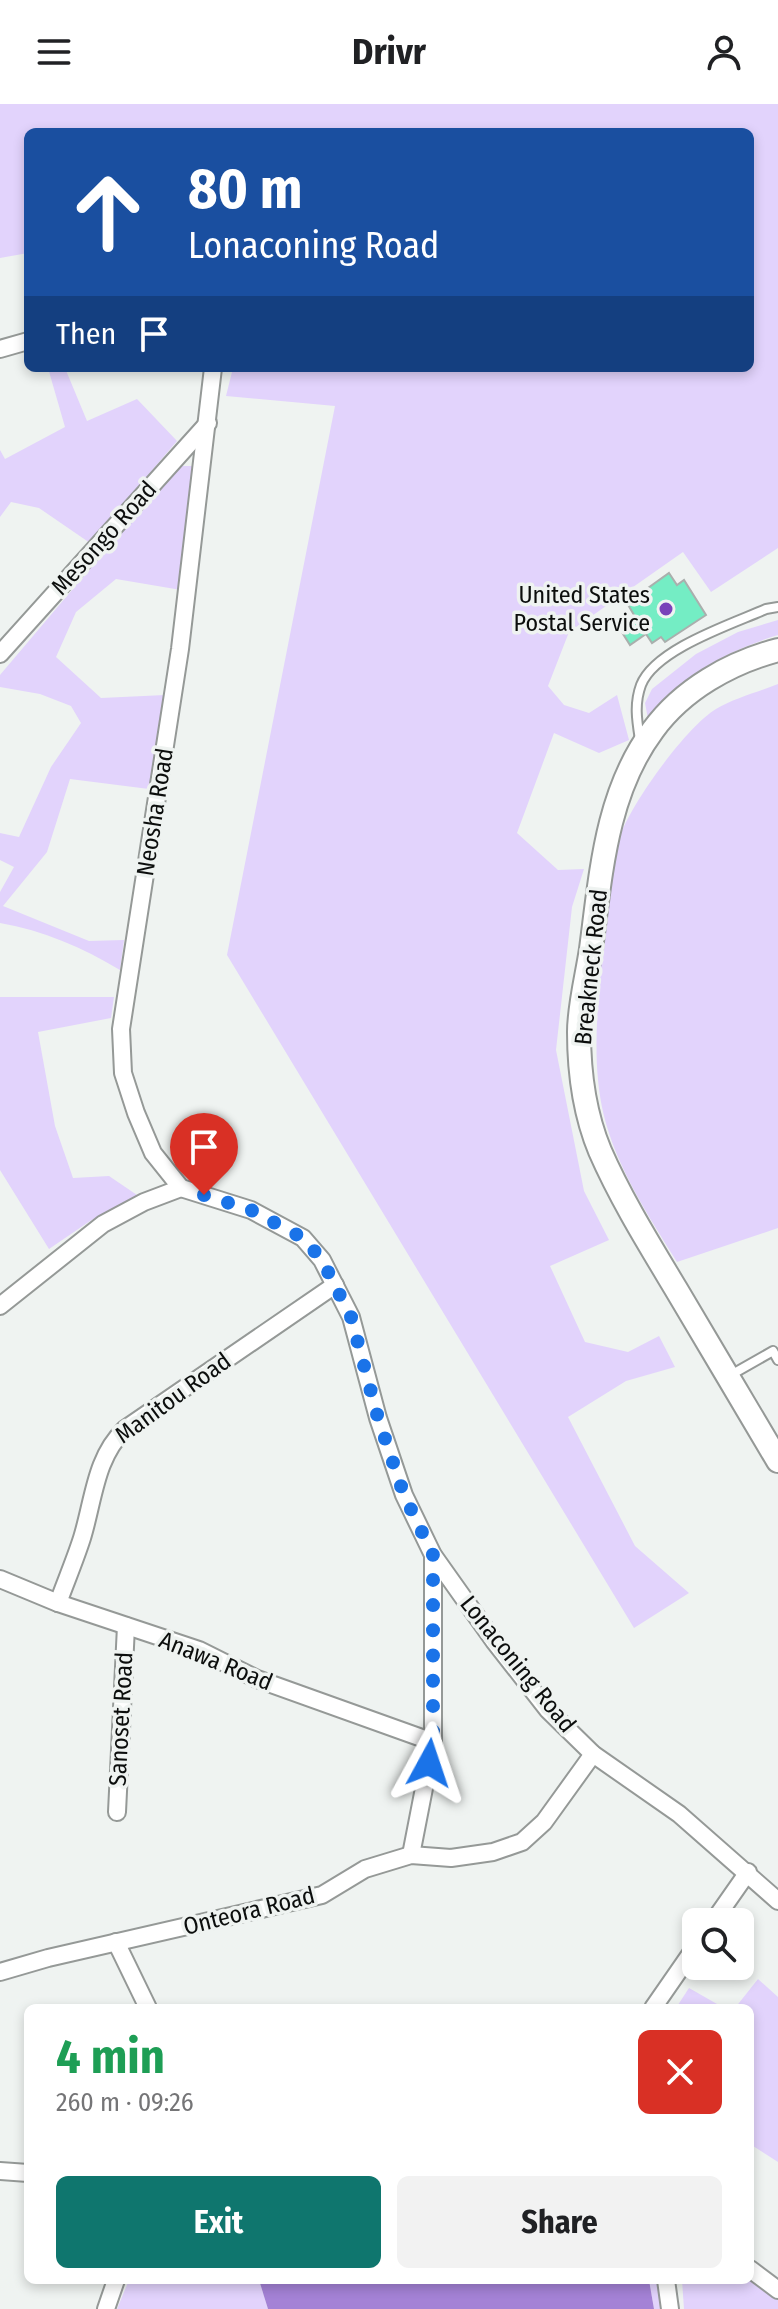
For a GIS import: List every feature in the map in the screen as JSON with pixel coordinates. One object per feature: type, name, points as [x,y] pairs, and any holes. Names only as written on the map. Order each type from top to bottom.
[{"type":"street","points":[[0,349],[24,342]]},
{"type":"street","name":"Neosha Road","points":[[181,1188],[153,1153],[136,1113],[123,1073],[121,1029],[180,649],[213,372]]},
{"type":"street","name":"Mesongo Road","points":[[0,654],[208,423]]},
{"type":"street","name":"Breakneck Road","points":[[778,650],[752,657],[713,676],[674,707],[653,729],[641,749],[617,798],[604,854],[579,1031],[585,1100],[600,1150],[634,1220],[778,1461]]},
{"type":"street","points":[[0,1306],[103,1224],[144,1202],[181,1188]]},
{"type":"street","name":"Lonaconing Road","points":[[181,1188],[251,1210],[303,1238],[322,1260],[351,1317],[378,1418],[404,1495],[433,1555],[548,1710],[593,1754],[679,1814],[778,1901]]},
{"type":"street","name":"Manitou Road","points":[[58,1603],[82,1538],[102,1461],[110,1443],[125,1429],[335,1285]]},
{"type":"street","points":[[411,1855],[433,1742],[433,1555]]},
{"type":"street","name":"Anawa Road","points":[[0,1579],[58,1603],[199,1650],[257,1679],[433,1742]]},
{"type":"street","name":"Sanoset Road","points":[[117,1812],[126,1626]]},
{"type":"street","name":"Onteora Road","points":[[0,1972],[322,1895],[365,1869],[411,1855],[451,1858],[493,1852],[522,1842],[544,1822],[593,1754]]},
{"type":"street","points":[[723,1908],[748,1872]]},
{"type":"street","points":[[116,1942],[146,2004]]},
{"type":"street","points":[[656,2004],[682,1966]]},
{"type":"street","points":[[0,2171],[24,2173]]},
{"type":"street","points":[[754,2272],[778,2290]]},
{"type":"street","points":[[106,2309],[115,2284]]},
{"type":"street","points":[[667,2284],[670,2309]]},
{"type":"lane","points":[[641,749],[636,708],[642,683],[658,663],[688,644],[766,609],[778,607]]},
{"type":"lane","points":[[728,1377],[773,1351],[778,1360]]},
{"type":"shaded area","points":[[0,104],[778,104],[778,548],[711,592],[683,552],[569,632],[548,686],[564,705],[589,713],[617,695],[629,740],[599,753],[554,733],[517,833],[558,870],[584,869],[572,907],[556,1050],[584,1191],[609,1240],[550,1266],[585,1342],[628,1352],[659,1336],[675,1367],[626,1381],[568,1417],[635,1546],[689,1593],[634,1628],[227,955],[335,406],[226,396],[232,372],[754,372],[754,128],[24,128],[24,254],[0,258]]},
{"type":"shaded area","points":[[49,372],[67,372],[87,421],[137,399],[177,441],[90,543],[39,508],[11,502],[0,517],[0,450],[5,459],[65,427]]},
{"type":"shaded area","points":[[177,466],[196,466],[181,590],[116,579],[76,612],[56,657],[101,698],[165,695],[149,789],[70,779],[47,852],[3,906],[89,941],[124,940],[120,970],[62,941],[0,923],[0,892],[14,867],[0,860],[0,833],[19,837],[51,767],[81,723],[71,706],[40,694],[0,687],[0,675]]},
{"type":"shaded area","points":[[778,620],[778,635],[706,666],[676,689],[648,719],[645,703],[652,689],[696,654],[738,632]]},
{"type":"shaded area","points":[[778,684],[778,1228],[677,1262],[625,1173],[600,1097],[597,1022],[612,870],[619,839],[634,807],[660,768],[690,732],[723,705]]},
{"type":"shaded area","points":[[0,997],[114,997],[111,1018],[38,1032],[55,1126],[73,1178],[109,1176],[137,1195],[90,1221],[49,1249],[0,1170]]},
{"type":"shaded area","points":[[758,1979],[778,1997],[778,2162],[754,2147],[754,2004],[738,2004]]},
{"type":"shaded area","points":[[689,1988],[717,2004],[679,2004]]},
{"type":"shaded area","points":[[754,2278],[778,2299],[778,2309],[684,2309],[682,2284],[754,2284]]},
{"type":"shaded area","points":[[127,2284],[260,2284],[268,2309],[117,2309]]},
{"type":"shaded area","points":[[260,2284],[650,2284],[654,2309],[268,2309]]},
{"type":"shaded area","points":[[650,2284],[662,2284],[666,2309],[654,2309]]},
{"type":"building","name":"United States Postal Service","points":[[669,573],[677,585],[684,580],[706,615],[665,642],[661,637],[652,643],[646,634],[630,645],[618,626],[634,615],[627,603]]},
{"type":"place","name":"United States Postal Service","points":[[666,609]]},
{"type":"route","points":[[204,1195],[251,1210],[303,1238],[322,1260],[351,1317],[378,1418],[404,1495],[433,1555],[433,1742],[429,1763]]}]
